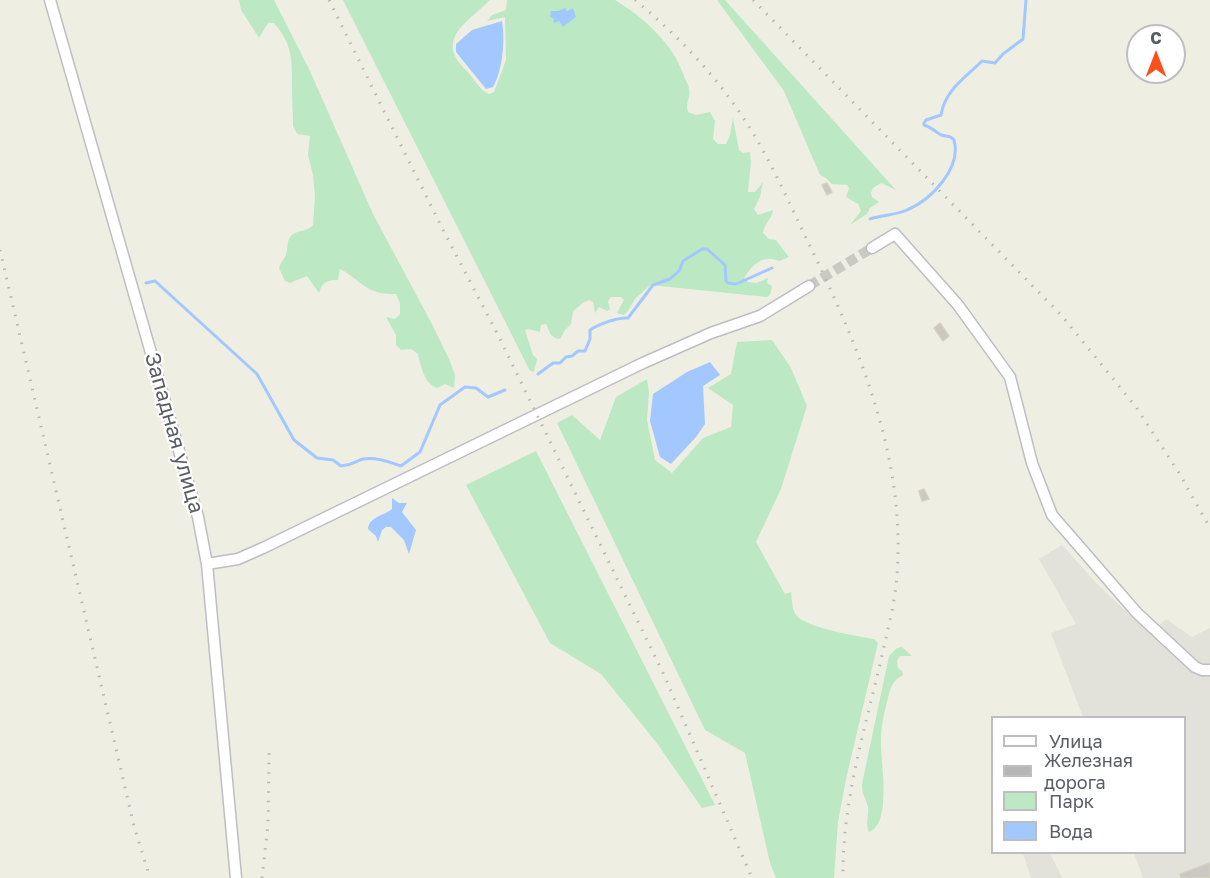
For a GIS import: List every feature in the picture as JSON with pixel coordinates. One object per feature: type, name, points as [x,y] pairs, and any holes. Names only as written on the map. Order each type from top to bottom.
[{"type":"street","name":"Западная улица","points":[[50,0],[192,493],[207,564],[236,878]]},
{"type":"street","points":[[872,248],[895,234],[958,305],[1010,376],[1032,463],[1052,515],[1137,613],[1195,667],[1210,670]]},
{"type":"street","points":[[207,564],[238,560],[643,363],[721,329],[760,316],[809,286]]},
{"type":"shaded area","points":[[1062,545],[1097,584],[1150,634],[1166,619],[1192,637],[1210,628],[1210,878],[1143,878],[1134,854],[1186,854],[1186,716],[1083,716],[1051,633],[1076,624],[1039,559]]},
{"type":"shaded area","points":[[1023,854],[1050,854],[1062,878],[1031,878]]},
{"type":"green space","points":[[239,0],[274,0],[310,71],[373,214],[449,359],[455,375],[454,388],[445,384],[437,388],[433,386],[424,374],[418,354],[411,349],[401,350],[396,345],[396,335],[386,317],[395,319],[400,314],[400,303],[396,294],[372,290],[340,269],[338,280],[326,282],[319,293],[307,276],[290,283],[285,281],[279,268],[286,255],[290,238],[295,233],[313,225],[315,196],[308,155],[310,136],[297,134],[293,126],[291,61],[285,38],[274,23],[268,23],[259,38],[241,10]]},
{"type":"green space","points":[[343,0],[490,0],[464,24],[454,40],[453,49],[457,59],[479,87],[489,94],[494,92],[506,60],[505,17],[487,21],[492,15],[506,10],[507,0],[615,0],[626,7],[647,23],[673,53],[689,87],[688,112],[696,115],[710,112],[715,121],[713,139],[718,144],[726,144],[733,118],[739,150],[743,153],[750,152],[748,192],[755,192],[763,182],[760,197],[754,209],[758,215],[773,210],[763,233],[769,239],[776,240],[789,257],[779,261],[768,259],[758,262],[744,278],[748,282],[757,283],[768,278],[767,283],[772,286],[770,295],[767,297],[650,285],[635,299],[624,315],[617,313],[624,300],[621,297],[611,297],[608,301],[610,309],[607,311],[599,307],[595,313],[593,302],[589,300],[573,311],[571,324],[560,339],[552,336],[546,324],[541,325],[540,332],[525,330],[533,355],[537,359],[534,372],[530,371]]},
{"type":"green space","points":[[717,0],[725,0],[896,190],[881,183],[873,188],[872,197],[879,202],[870,208],[867,214],[850,225],[861,211],[858,204],[846,197],[849,188],[847,185],[832,184],[820,175],[784,91]]},
{"type":"green space","points":[[772,340],[791,368],[807,406],[781,489],[756,542],[785,594],[791,592],[794,610],[802,620],[832,631],[874,639],[878,643],[846,779],[838,822],[834,878],[776,878],[770,863],[745,753],[705,730],[557,423],[572,415],[600,440],[616,397],[647,379],[649,393],[647,420],[655,460],[672,473],[703,438],[731,427],[733,405],[708,388],[731,374],[737,342]]},
{"type":"green space","points":[[536,451],[715,805],[702,808],[656,742],[601,674],[550,643],[466,485]]},
{"type":"green space","points":[[902,647],[912,656],[900,656],[897,661],[898,668],[903,675],[893,683],[890,690],[882,730],[883,805],[876,827],[869,832],[868,807],[862,784],[889,656],[897,648]]},
{"type":"water","points":[[565,8],[567,11],[573,8],[576,17],[563,27],[559,21],[554,23],[553,18],[550,17],[551,11]]},
{"type":"water","points":[[502,21],[503,45],[499,72],[493,87],[486,89],[456,52],[456,44],[472,30]]},
{"type":"water","points":[[710,362],[720,375],[703,386],[705,424],[671,464],[660,457],[650,421],[653,394],[687,372]]},
{"type":"water","points":[[392,498],[399,503],[407,503],[402,512],[416,530],[409,554],[404,540],[391,527],[382,530],[378,542],[376,536],[368,529],[374,519],[392,509]]},
{"type":"building","points":[[827,183],[832,192],[827,195],[822,185]]},
{"type":"building","points":[[940,323],[949,336],[943,341],[934,328]]},
{"type":"building","points":[[924,489],[929,499],[922,501],[919,491]]},
{"type":"building","points":[[1210,863],[1210,878],[1181,878],[1180,874]]},
{"type":"waterway","points":[[870,219],[903,212],[926,199],[942,182],[953,161],[954,140],[941,135],[924,123],[926,120],[941,115],[951,91],[982,61],[995,63],[1023,39],[1026,0]]},
{"type":"waterway","points":[[538,374],[553,363],[560,363],[578,351],[585,351],[590,339],[590,330],[609,321],[628,318],[653,285],[670,279],[679,271],[683,261],[702,249],[707,249],[725,265],[728,283],[736,284],[772,268]]},
{"type":"waterway","points":[[146,283],[155,281],[257,374],[294,440],[317,458],[333,460],[341,466],[363,459],[383,460],[401,466],[420,452],[440,405],[465,387],[476,388],[488,397],[505,390]]},
{"type":"tunnel","points":[[809,286],[872,248]]},
{"type":"railway","points":[[329,0],[498,335],[664,675],[752,878]]},
{"type":"railway","points":[[635,0],[668,29],[714,78],[761,146],[845,323],[875,404],[886,446],[894,488],[898,531],[896,586],[850,795],[843,878]]},
{"type":"railway","points":[[753,0],[1062,316],[1136,407],[1179,473],[1210,528]]},
{"type":"railway","points":[[0,250],[134,826],[150,878]]},
{"type":"railway","points":[[262,878],[268,825],[269,753]]}]
